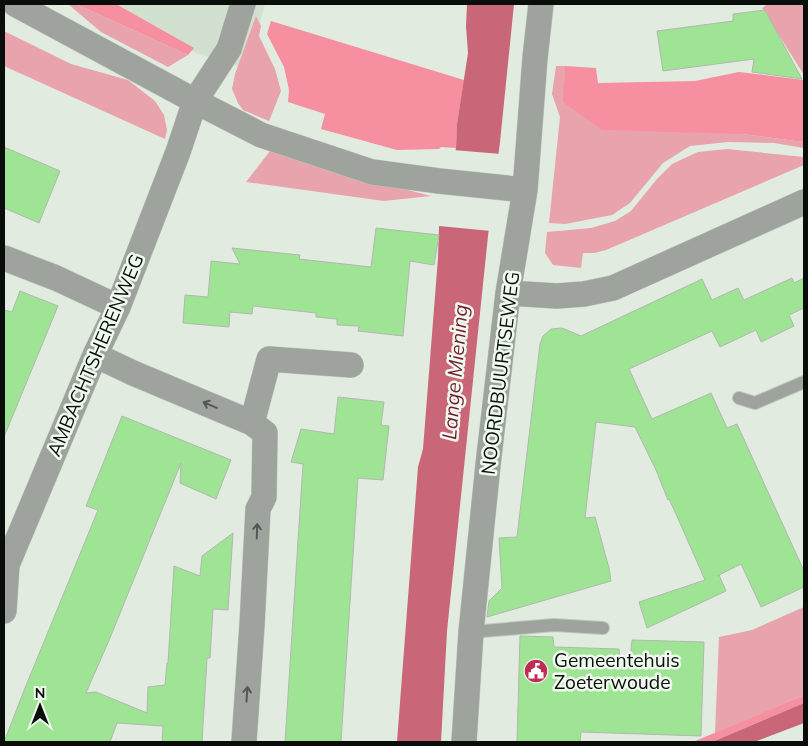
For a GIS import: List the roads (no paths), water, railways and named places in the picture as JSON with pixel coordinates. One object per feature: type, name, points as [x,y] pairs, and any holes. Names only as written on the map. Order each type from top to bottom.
[{"type":"street","points":[[15,4],[261,135],[372,172],[516,189]]},
{"type":"street","name":"AMBACHTSHERENWEG","points":[[4,611],[7,565],[95,355],[118,307],[178,152],[195,101],[229,49],[243,4]]},
{"type":"street","name":"NOORDBUURTSEWEG","points":[[464,742],[471,632],[508,293],[516,189],[541,4]]},
{"type":"street","points":[[508,293],[558,296],[584,294],[613,288],[804,202]]},
{"type":"street","points":[[4,258],[56,278],[118,307]]},
{"type":"street","points":[[95,355],[252,423],[265,433],[264,497],[258,509],[244,742]]},
{"type":"street","points":[[252,423],[269,359],[351,365]]},
{"type":"lane","points":[[739,398],[755,403],[804,382]]},
{"type":"lane","points":[[471,632],[554,625],[604,628]]},
{"type":"water","name":"Lange Miening","points":[[467,4],[514,4],[447,631],[441,742],[397,742],[418,467],[423,449],[439,227],[456,148],[457,124],[468,53]]},
{"type":"water","points":[[804,703],[804,723],[754,742],[712,742]]},
{"type":"place","name":"Gemeentehuis Zoeterwoude","points":[[536,671]]}]
